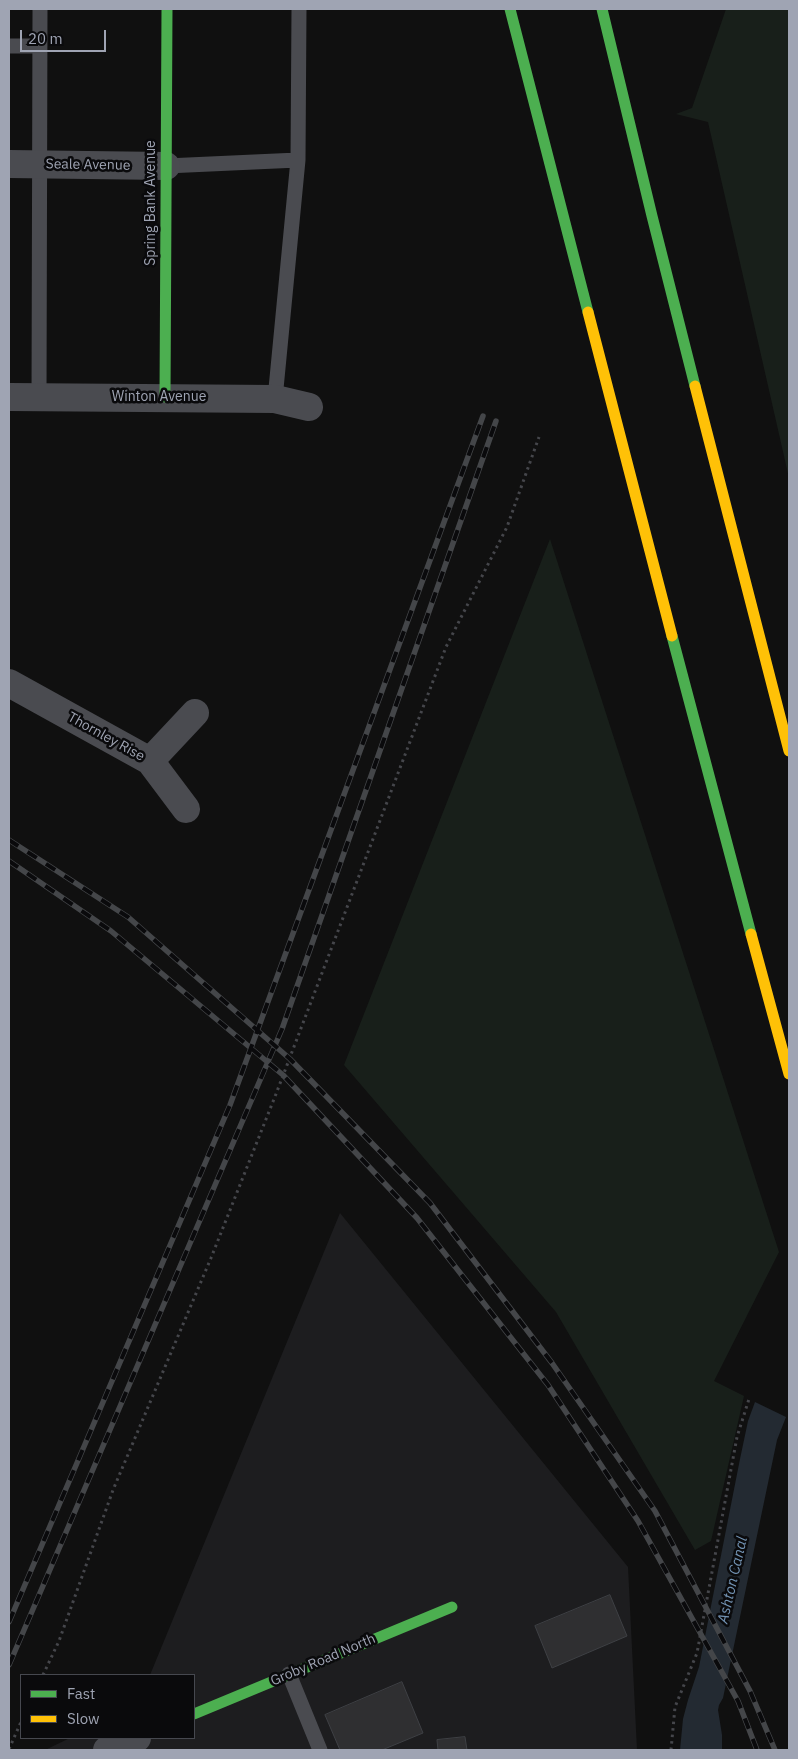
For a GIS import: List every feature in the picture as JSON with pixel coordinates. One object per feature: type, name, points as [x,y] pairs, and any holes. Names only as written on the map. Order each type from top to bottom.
[{"type":"main road","name":"Spring Bank Avenue","points":[[165,397],[167,9]]},
{"type":"main road","points":[[510,9],[689,699],[789,1074]]},
{"type":"main road","points":[[602,9],[789,751]]},
{"type":"main road","name":"Groby Road North","points":[[195,1714],[452,1607]]},
{"type":"street","name":"Seale Avenue","points":[[9,164],[166,166]]},
{"type":"street","name":"Winton Avenue","points":[[9,397],[275,399],[309,407]]},
{"type":"street","name":"Thornley Rise","points":[[9,683],[150,761],[186,809]]},
{"type":"street","points":[[150,761],[195,712]]},
{"type":"street","points":[[107,1750],[134,1739]]},
{"type":"lane","points":[[39,397],[40,9]]},
{"type":"lane","points":[[275,399],[298,160],[299,9]]},
{"type":"lane","points":[[9,46],[40,46]]},
{"type":"lane","points":[[166,166],[298,160]]},
{"type":"lane","points":[[289,1674],[320,1750]]},
{"type":"path","points":[[43,1674],[59,1641],[113,1490],[211,1258],[276,1094],[446,647],[507,527],[539,437]]},
{"type":"path","points":[[671,1750],[675,1707],[696,1653],[737,1437],[749,1399]]},
{"type":"path","points":[[9,1749],[20,1724]]},
{"type":"shaded area","points":[[726,9],[789,9],[789,478],[708,122],[676,114],[692,108]]},
{"type":"shaded area","points":[[550,539],[779,1252],[714,1381],[744,1396],[711,1541],[695,1550],[556,1312],[344,1065]]},
{"type":"shaded area","points":[[340,1213],[628,1567],[637,1750],[45,1750],[68,1739],[195,1739],[195,1674],[150,1674]]},
{"type":"water","name":"Ashton Canal","points":[[755,1402],[786,1417],[777,1440],[723,1698],[718,1710],[722,1750],[680,1750],[683,1719],[699,1667],[748,1421]]},
{"type":"building","points":[[610,1595],[627,1636],[552,1668],[535,1626]]},
{"type":"building","points":[[402,1682],[423,1733],[382,1750],[340,1750],[325,1715]]},
{"type":"building","points":[[465,1737],[467,1750],[438,1750],[437,1740]]},
{"type":"railway","points":[[9,1622],[230,1105],[483,416]]},
{"type":"railway","points":[[9,1665],[282,1029],[496,421]]},
{"type":"railway","points":[[9,840],[128,917],[290,1059],[430,1203],[552,1363],[655,1511],[750,1691],[775,1750]]},
{"type":"railway","points":[[9,861],[111,931],[283,1075],[417,1218],[548,1385],[638,1521],[738,1701],[757,1750]]},
{"type":"traffic: fast","points":[[165,397],[167,9]]},
{"type":"traffic: fast","points":[[510,9],[588,312]]},
{"type":"traffic: fast","points":[[602,9],[695,386]]},
{"type":"traffic: fast","points":[[672,636],[751,934]]},
{"type":"traffic: fast","points":[[195,1714],[452,1607]]},
{"type":"traffic: slow","points":[[588,312],[672,636]]},
{"type":"traffic: slow","points":[[695,386],[789,751]]},
{"type":"traffic: slow","points":[[751,934],[789,1074]]}]
